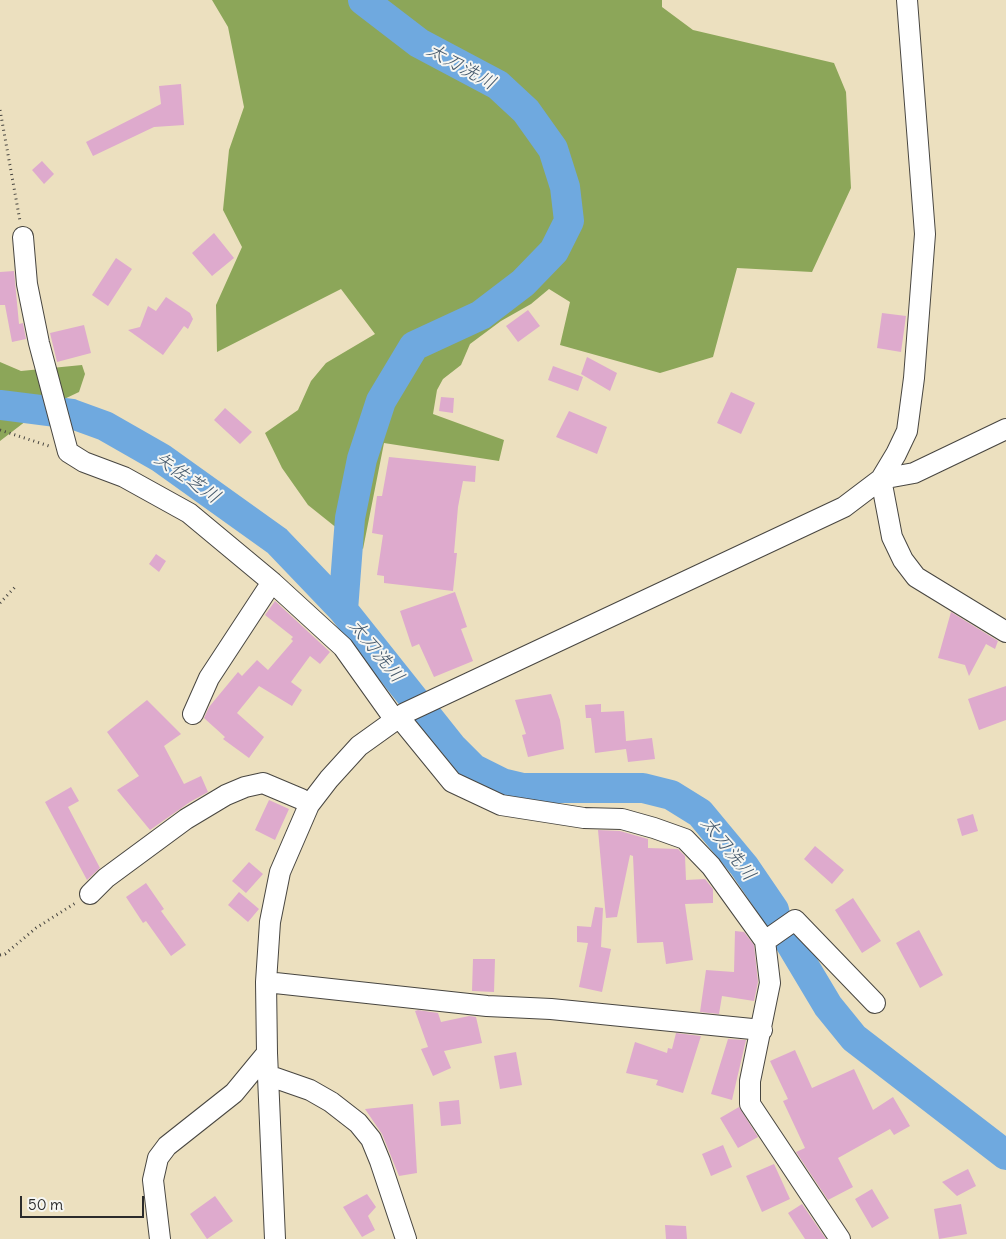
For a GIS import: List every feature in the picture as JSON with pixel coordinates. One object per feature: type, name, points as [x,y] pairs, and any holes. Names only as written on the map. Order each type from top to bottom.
[{"type":"street","points":[[275,1239],[267,1075],[266,982],[270,922],[280,872],[309,806],[329,779],[359,746],[399,717],[433,697],[844,507],[881,480],[896,454],[907,431],[915,369],[925,234],[907,0]]},
{"type":"street","points":[[23,237],[27,284],[52,393],[66,443],[84,462],[124,477],[189,513],[272,582],[343,647],[452,782],[501,805],[584,818],[622,819],[685,839],[711,866],[764,941],[770,983],[762,1030],[750,1081],[750,1104],[840,1239]]},
{"type":"street","points":[[881,480],[914,473],[1006,430]]},
{"type":"street","points":[[881,480],[892,537],[903,560],[916,577],[1006,632]]},
{"type":"street","points":[[193,714],[209,678],[272,582]]},
{"type":"street","points":[[90,894],[106,878],[186,819],[226,795],[245,787],[263,783],[301,799],[309,806]]},
{"type":"street","points":[[764,941],[795,920],[874,1003]]},
{"type":"street","points":[[266,982],[487,1006],[552,1008],[762,1030]]},
{"type":"street","points":[[160,1239],[153,1180],[158,1158],[167,1146],[234,1093],[267,1053]]},
{"type":"street","points":[[267,1075],[310,1090],[331,1102],[358,1123],[371,1139],[406,1239]]},
{"type":"path","points":[[0,110],[23,237]]},
{"type":"path","points":[[0,430],[66,443]]},
{"type":"path","points":[[0,603],[17,586]]},
{"type":"path","points":[[0,955],[5,954],[36,928],[90,894]]},
{"type":"green space","points":[[212,0],[662,0],[662,7],[693,30],[834,63],[846,92],[851,188],[812,272],[737,268],[713,357],[660,373],[560,345],[570,302],[549,289],[531,304],[501,321],[470,344],[461,365],[443,379],[437,390],[433,414],[504,440],[499,461],[384,443],[363,549],[308,505],[282,468],[265,433],[298,410],[311,381],[326,363],[375,334],[341,289],[217,352],[216,305],[242,247],[223,210],[229,150],[244,107],[228,27]]},
{"type":"green space","points":[[0,362],[21,371],[82,365],[85,374],[79,392],[39,411],[0,441]]},
{"type":"building","points":[[181,84],[184,125],[154,127],[93,156],[86,142],[161,104],[159,86]]},
{"type":"building","points":[[42,161],[54,174],[44,184],[32,170]]},
{"type":"building","points":[[214,233],[234,258],[212,276],[192,253]]},
{"type":"building","points":[[116,258],[132,269],[108,306],[92,295]]},
{"type":"building","points":[[14,271],[19,324],[23,323],[26,339],[12,342],[5,305],[0,305],[0,272]]},
{"type":"building","points":[[166,297],[190,313],[193,319],[188,329],[184,326],[163,355],[128,330],[140,327],[148,306],[156,311]]},
{"type":"building","points":[[528,310],[540,326],[518,342],[506,326]]},
{"type":"building","points":[[882,313],[906,316],[901,352],[877,348]]},
{"type":"building","points":[[84,325],[91,353],[57,362],[50,333]]},
{"type":"building","points":[[587,357],[617,373],[610,391],[581,374]]},
{"type":"building","points":[[553,366],[583,377],[578,391],[548,380]]},
{"type":"building","points":[[731,392],[755,403],[741,434],[717,423]]},
{"type":"building","points":[[441,397],[454,398],[453,413],[439,411]]},
{"type":"building","points":[[225,408],[252,432],[240,444],[214,420]]},
{"type":"building","points":[[569,411],[607,427],[597,454],[556,437]]},
{"type":"building","points":[[389,457],[476,466],[475,482],[463,481],[458,507],[454,553],[457,553],[453,591],[384,583],[384,576],[377,575],[383,535],[372,533],[377,496],[382,496]]},
{"type":"building","points":[[156,554],[166,561],[159,572],[149,564]]},
{"type":"building","points":[[455,592],[467,627],[461,629],[473,661],[434,677],[419,644],[412,647],[400,611]]},
{"type":"building","points":[[275,601],[330,652],[320,664],[310,656],[291,682],[302,690],[292,706],[259,686],[237,713],[264,737],[249,758],[223,739],[225,737],[204,718],[209,707],[238,672],[242,676],[257,660],[268,670],[293,641],[291,639],[293,637],[265,615]]},
{"type":"building","points":[[951,612],[998,641],[995,649],[986,644],[969,676],[965,665],[938,658]]},
{"type":"building","points":[[1006,686],[1006,720],[979,730],[968,699]]},
{"type":"building","points":[[551,694],[560,720],[564,749],[528,757],[522,735],[526,734],[515,700]]},
{"type":"building","points":[[147,700],[181,734],[164,746],[184,784],[201,776],[208,792],[150,830],[117,790],[139,776],[107,732]]},
{"type":"building","points":[[601,704],[601,712],[624,711],[626,741],[652,738],[655,759],[628,762],[626,749],[595,753],[591,718],[586,718],[585,705]]},
{"type":"building","points":[[71,787],[79,801],[68,807],[100,868],[87,880],[45,802]]},
{"type":"building","points":[[269,800],[289,809],[275,840],[255,830]]},
{"type":"building","points":[[973,814],[978,831],[962,836],[957,819]]},
{"type":"building","points":[[598,830],[620,831],[648,839],[648,848],[678,849],[685,856],[686,880],[705,879],[713,889],[713,903],[685,904],[693,960],[666,964],[663,942],[637,943],[633,856],[630,855],[617,917],[606,918]]},
{"type":"building","points":[[815,846],[844,870],[832,884],[804,859]]},
{"type":"building","points":[[249,862],[263,874],[246,893],[232,881]]},
{"type":"building","points":[[146,883],[164,909],[161,911],[186,945],[171,956],[146,921],[143,923],[126,897]]},
{"type":"building","points":[[239,892],[259,909],[248,922],[228,905]]},
{"type":"building","points":[[853,898],[881,941],[862,953],[835,910]]},
{"type":"building","points":[[595,907],[603,908],[601,947],[611,949],[602,992],[579,987],[588,943],[577,942],[577,926],[591,927]]},
{"type":"building","points":[[919,930],[943,975],[920,988],[896,943]]},
{"type":"building","points":[[735,931],[744,932],[754,945],[758,982],[754,1001],[722,996],[719,1014],[700,1012],[706,970],[734,972]]},
{"type":"building","points":[[473,959],[495,959],[494,992],[472,991]]},
{"type":"building","points":[[415,1011],[438,1013],[441,1022],[469,1016],[476,1017],[482,1043],[444,1051],[451,1068],[433,1076],[421,1049],[428,1047]]},
{"type":"building","points":[[676,1033],[701,1036],[683,1093],[656,1085],[658,1080],[626,1073],[635,1042],[667,1053],[668,1048],[672,1049]]},
{"type":"building","points":[[728,1039],[746,1040],[732,1100],[711,1094]]},
{"type":"building","points":[[795,1050],[812,1088],[854,1069],[873,1110],[893,1097],[910,1126],[894,1135],[890,1129],[838,1158],[853,1187],[828,1200],[796,1152],[805,1148],[783,1101],[788,1099],[770,1061]]},
{"type":"building","points":[[516,1052],[522,1085],[500,1089],[494,1056]]},
{"type":"building","points":[[459,1100],[461,1124],[441,1126],[439,1102]]},
{"type":"building","points":[[413,1104],[417,1173],[399,1176],[382,1134],[365,1109]]},
{"type":"building","points":[[739,1107],[758,1137],[738,1148],[720,1118]]},
{"type":"building","points":[[723,1145],[732,1167],[711,1176],[702,1154]]},
{"type":"building","points":[[774,1164],[790,1199],[762,1212],[746,1176]]},
{"type":"building","points":[[968,1169],[976,1186],[957,1196],[942,1182]]},
{"type":"building","points":[[872,1189],[889,1218],[872,1228],[855,1199]]},
{"type":"building","points":[[367,1194],[376,1207],[368,1216],[375,1230],[362,1237],[343,1207]]},
{"type":"building","points":[[215,1196],[233,1221],[207,1239],[190,1214]]},
{"type":"building","points":[[802,1204],[826,1239],[805,1239],[788,1213]]},
{"type":"building","points":[[961,1204],[967,1234],[939,1239],[934,1209]]},
{"type":"building","points":[[665,1225],[686,1226],[687,1239],[666,1239]]},
{"type":"waterway","name":"太刀洗川","points":[[343,610],[350,518],[362,459],[381,401],[414,346],[481,315],[523,283],[554,251],[569,221],[565,187],[553,149],[526,111],[498,85],[419,43],[363,0]]},
{"type":"waterway","name":"太刀洗川","points":[[0,405],[72,414],[105,426],[161,458],[277,541],[343,610],[452,747],[474,769],[502,783],[523,788],[643,788],[671,795],[700,813],[744,866],[774,910],[776,919],[828,1006],[854,1038],[1006,1155]]},
{"type":"water label","name":"矢佐芝川","points":[[187,478]]}]
